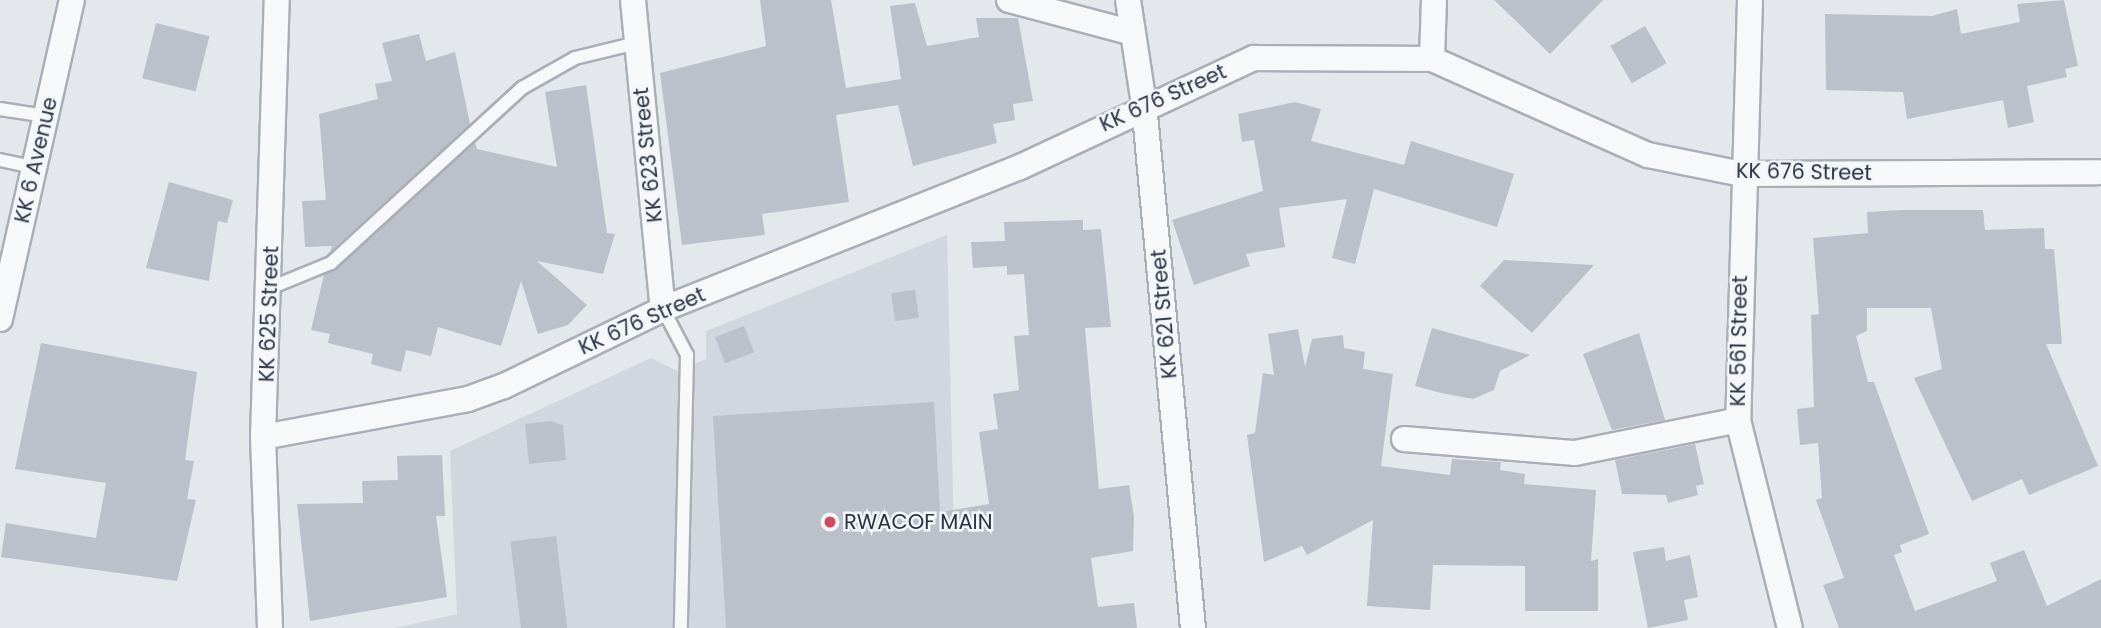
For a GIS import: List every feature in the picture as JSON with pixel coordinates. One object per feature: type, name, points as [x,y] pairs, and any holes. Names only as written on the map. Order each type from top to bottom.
[{"type":"street","name":"KK 6 Avenue","points":[[0,319],[72,0]]},
{"type":"street","name":"KK 625 Street","points":[[270,628],[263,437],[271,288],[277,0]]},
{"type":"street","name":"KK 623 Street","points":[[633,0],[663,309]]},
{"type":"street","points":[[1009,0],[1133,33]]},
{"type":"street","name":"KK 621 Street","points":[[1128,0],[1144,104],[1193,628]]},
{"type":"street","points":[[1432,59],[1434,0]]},
{"type":"street","name":"KK 561 Street","points":[[1750,0],[1742,174],[1738,420],[1790,628]]},
{"type":"street","name":"KK 676 Street","points":[[263,437],[468,399],[663,309],[1020,167],[1144,104],[1254,58],[1432,59],[1648,155],[1742,174],[2100,173]]},
{"type":"street","points":[[1404,439],[1575,453],[1738,420]]},
{"type":"lane","points":[[271,288],[331,263],[522,88],[575,58],[637,43]]},
{"type":"lane","points":[[0,109],[46,116]]},
{"type":"lane","points":[[0,160],[34,167]]},
{"type":"lane","points":[[663,309],[687,355],[681,628]]},
{"type":"shaded area","points":[[947,235],[956,628],[395,628],[457,614],[450,451],[651,358],[678,371],[706,359],[706,331]]},
{"type":"building","points":[[760,0],[831,0],[846,88],[901,79],[890,6],[915,3],[927,46],[979,37],[976,18],[1018,18],[1033,101],[1013,104],[1015,120],[993,124],[997,143],[913,166],[898,105],[836,115],[849,202],[762,214],[765,235],[682,245],[660,73],[766,46]]},
{"type":"building","points":[[1494,0],[1603,0],[1550,54]]},
{"type":"building","points":[[2064,0],[2078,66],[2065,69],[2067,77],[2027,86],[2034,122],[2008,128],[2003,100],[1907,119],[1903,92],[1826,90],[1825,14],[1932,16],[1957,9],[1961,34],[2020,22],[2017,4]]},
{"type":"building","points":[[156,23],[209,36],[196,92],[142,78]]},
{"type":"building","points":[[1645,26],[1666,63],[1632,83],[1610,46]]},
{"type":"building","points":[[419,34],[426,61],[455,52],[470,124],[330,252],[332,246],[305,247],[302,201],[326,200],[319,114],[378,99],[375,84],[392,81],[382,43]]},
{"type":"building","points":[[586,85],[607,233],[615,234],[603,274],[537,261],[587,305],[568,325],[538,334],[521,281],[501,346],[438,327],[431,356],[406,350],[401,372],[371,364],[373,354],[328,343],[330,334],[311,330],[324,275],[475,143],[477,149],[557,167],[545,92]]},
{"type":"building","points":[[1295,102],[1321,109],[1311,141],[1404,165],[1411,141],[1514,174],[1497,227],[1374,189],[1355,264],[1332,258],[1347,199],[1279,208],[1285,247],[1246,254],[1250,266],[1194,285],[1172,220],[1263,191],[1254,140],[1242,142],[1238,114]]},
{"type":"building","points":[[169,182],[233,200],[227,223],[218,221],[209,281],[146,268]]},
{"type":"building","points":[[1983,210],[1985,230],[2044,228],[2045,249],[2054,249],[2062,344],[2046,344],[2098,466],[2029,495],[2022,479],[1972,501],[1914,378],[1942,369],[1931,308],[1867,308],[1867,331],[1856,336],[1868,382],[1874,382],[1929,534],[1900,545],[1902,552],[1894,555],[1915,611],[1997,581],[1990,563],[2024,550],[2047,606],[2101,579],[2101,628],[1839,628],[1823,585],[1844,578],[1816,500],[1822,498],[1818,443],[1800,445],[1797,409],[1814,407],[1811,315],[1819,314],[1813,238],[1868,233],[1867,212]]},
{"type":"building","points":[[1083,220],[1083,230],[1101,229],[1111,327],[1085,328],[1099,489],[1129,485],[1134,517],[1133,551],[1091,558],[1098,607],[1134,603],[1137,628],[726,628],[713,416],[934,402],[940,512],[989,504],[979,432],[998,429],[993,394],[1019,390],[1014,336],[1029,335],[1024,274],[1007,275],[1007,266],[973,268],[971,242],[1005,241],[1004,222]]},
{"type":"building","points":[[1504,260],[1594,265],[1532,333],[1480,286]]},
{"type":"building","points":[[915,290],[919,318],[895,321],[891,293]]},
{"type":"building","points":[[744,326],[754,352],[725,363],[715,337]]},
{"type":"building","points":[[1432,328],[1530,355],[1500,371],[1494,390],[1473,399],[1415,386]]},
{"type":"building","points":[[1298,329],[1305,367],[1312,339],[1343,335],[1344,348],[1365,352],[1363,369],[1393,374],[1381,466],[1450,475],[1452,459],[1501,462],[1500,470],[1525,474],[1524,484],[1596,490],[1591,561],[1598,559],[1598,611],[1525,611],[1525,566],[1433,565],[1430,610],[1367,606],[1373,520],[1307,555],[1302,546],[1264,562],[1247,435],[1255,433],[1263,373],[1274,375],[1268,334]]},
{"type":"building","points":[[1639,333],[1665,420],[1612,430],[1583,354]]},
{"type":"building","points":[[41,343],[197,372],[185,460],[194,461],[187,499],[196,500],[177,581],[1,557],[6,523],[96,538],[106,483],[15,469]]},
{"type":"building","points":[[550,421],[563,425],[566,460],[529,464],[525,424]]},
{"type":"building","points":[[1695,444],[1704,484],[1696,486],[1698,495],[1668,503],[1666,495],[1622,494],[1615,460]]},
{"type":"building","points":[[442,455],[445,516],[436,516],[447,597],[310,621],[297,504],[363,503],[362,481],[398,480],[397,456]]},
{"type":"building","points":[[556,536],[567,628],[521,628],[510,542]]},
{"type":"building","points":[[1664,547],[1666,561],[1690,555],[1698,597],[1684,600],[1688,620],[1648,628],[1633,552]]},
{"type":"place","name":"RWACOF MAIN","points":[[830,522]]}]
